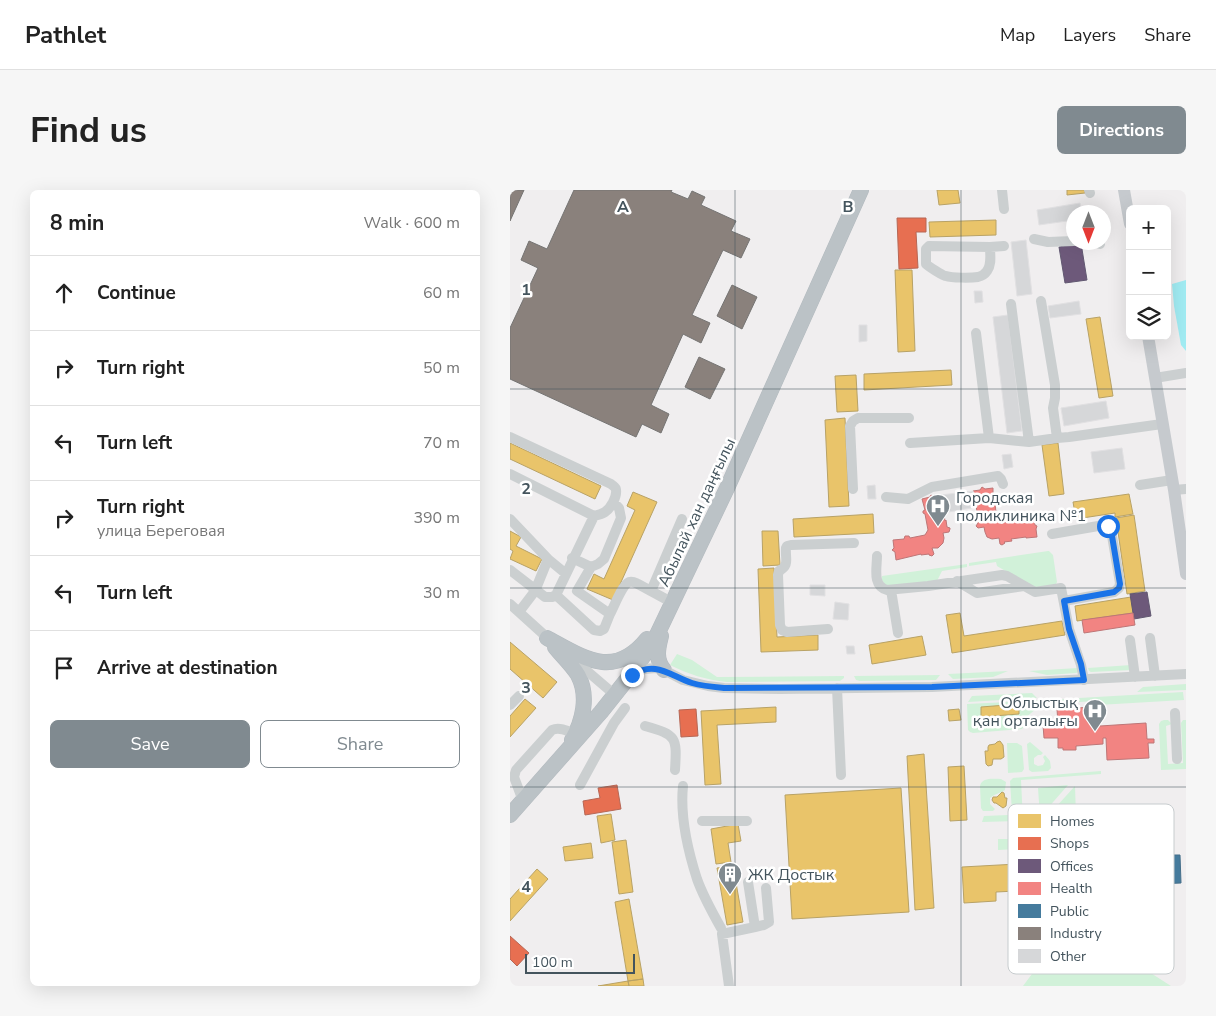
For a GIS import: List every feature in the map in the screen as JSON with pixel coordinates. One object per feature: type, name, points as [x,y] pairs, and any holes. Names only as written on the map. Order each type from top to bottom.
[{"type":"highway","name":"Абылай хан даңғылы","points":[[510,815],[559,760],[610,691],[627,680],[655,639],[728,486],[861,190]]},
{"type":"highway","points":[[547,638],[587,659],[599,662],[614,661],[637,651],[670,608]]},
{"type":"highway","points":[[664,670],[658,662],[658,652],[670,608]]},
{"type":"highway","points":[[547,638],[578,675],[584,695],[583,711],[577,735]]},
{"type":"main road","points":[[1124,190],[1127,205]]},
{"type":"main road","points":[[1149,340],[1162,424],[1177,486],[1186,574]]},
{"type":"street","points":[[1002,190],[1004,209]]},
{"type":"street","points":[[1034,239],[1048,242],[1066,241]]},
{"type":"street","points":[[990,247],[989,268],[987,272],[977,277],[945,276],[926,264],[926,249],[930,246],[1004,246]]},
{"type":"street","points":[[1041,301],[1055,385],[1055,398],[1052,408],[1057,438]]},
{"type":"street","points":[[1011,304],[1029,442]]},
{"type":"street","points":[[976,333],[989,438]]},
{"type":"street","points":[[1155,378],[1186,373]]},
{"type":"street","points":[[853,489],[850,426],[853,421],[858,418],[909,418]]},
{"type":"street","points":[[910,443],[989,438],[1029,442],[1162,424]]},
{"type":"street","points":[[510,437],[611,484],[616,490],[613,502],[606,511],[594,516],[557,591],[552,597],[545,597],[535,591],[510,570]]},
{"type":"street","points":[[510,474],[594,516]]},
{"type":"street","points":[[886,496],[908,499],[932,487],[998,476],[1003,484]]},
{"type":"street","points":[[1140,484],[1177,486]]},
{"type":"street","points":[[577,591],[591,567],[598,564],[604,558],[621,518],[620,511],[613,502]]},
{"type":"street","points":[[510,519],[565,573]]},
{"type":"street","points":[[651,591],[682,519]]},
{"type":"street","points":[[1052,534],[1104,525],[1108,526],[1111,530],[1120,584],[1119,588],[1114,592],[1064,601]]},
{"type":"street","points":[[828,629],[787,632],[782,630],[780,625],[779,571],[786,566],[786,548],[791,545],[854,542]]},
{"type":"street","points":[[877,556],[877,583],[881,588],[891,590],[1004,575],[1032,591],[1038,592],[1061,588],[1069,629],[1081,664],[1084,680]]},
{"type":"street","points":[[520,612],[535,591],[548,558]]},
{"type":"street","points":[[572,558],[591,567]]},
{"type":"street","points":[[957,581],[977,593],[1024,586]]},
{"type":"street","points":[[557,591],[594,630],[600,631],[604,628],[626,584],[634,582],[651,591],[670,608]]},
{"type":"street","points":[[891,590],[898,633]]},
{"type":"street","points":[[557,591],[577,591],[610,614]]},
{"type":"street","points":[[510,604],[610,691]]},
{"type":"street","points":[[1150,638],[1154,676]]},
{"type":"street","points":[[1130,640],[1135,677]]},
{"type":"street","points":[[627,680],[638,672],[649,668],[664,670],[683,680],[694,683],[724,688],[932,687],[1186,674]]},
{"type":"street","points":[[837,688],[841,775]]},
{"type":"street","points":[[510,705],[519,696]]},
{"type":"street","points":[[580,785],[614,723],[625,708]]},
{"type":"street","points":[[1177,713],[1177,759]]},
{"type":"street","points":[[645,726],[668,734],[674,741],[676,746],[675,770]]},
{"type":"street","points":[[523,801],[514,777],[516,770],[555,728],[561,728],[577,735]]},
{"type":"street","points":[[684,786],[682,799],[683,815],[697,880],[721,928]]},
{"type":"street","points":[[702,822],[747,821]]},
{"type":"street","points":[[748,882],[755,927]]},
{"type":"street","points":[[730,986],[722,934],[764,925],[769,922],[766,888]]},
{"type":"green space","points":[[1049,551],[1053,555],[1057,582],[1037,590],[997,566],[996,562],[969,566],[969,563]]},
{"type":"green space","points":[[967,564],[967,567],[942,571],[937,581],[886,586],[882,580],[882,576]]},
{"type":"green space","points":[[677,654],[692,660],[717,677],[844,676],[844,678],[840,681],[727,682],[712,680],[670,665]]},
{"type":"green space","points":[[1131,665],[1132,670],[1091,672],[1088,668]]},
{"type":"green space","points":[[1078,668],[1076,673],[1047,675],[1029,671]]},
{"type":"green space","points":[[1008,671],[993,677],[953,679],[948,674]]},
{"type":"green space","points":[[940,675],[936,680],[860,681],[856,680],[854,676]]},
{"type":"green space","points":[[1186,684],[1186,690],[1137,692],[1143,687]]},
{"type":"green space","points":[[1183,692],[1184,700],[1098,705],[1098,701],[1079,702],[1079,698]]},
{"type":"green space","points":[[1032,693],[1037,698],[968,702],[972,696]]},
{"type":"green space","points":[[1066,699],[1066,701],[1043,703],[1024,719],[1022,729],[973,733],[968,730],[967,704]]},
{"type":"green space","points":[[1164,720],[1168,720],[1172,724],[1166,726],[1168,764],[1183,763],[1181,723],[1183,720],[1186,720],[1186,769],[1161,770],[1159,724]]},
{"type":"green space","points":[[1030,742],[1043,753],[1034,758],[1034,764],[1038,766],[1043,765],[1045,761],[1043,757],[1045,755],[1050,761],[1051,768],[1048,771],[1032,772],[1029,770],[1027,744]]},
{"type":"green space","points":[[1007,743],[1017,743],[1022,746],[1024,769],[1022,772],[1008,773]]},
{"type":"green space","points":[[1101,771],[1101,774],[1021,780],[1022,804],[1011,804],[1010,781],[1013,778]]},
{"type":"green space","points":[[988,779],[1001,779],[1006,782],[1005,790],[990,798],[990,804],[995,809],[993,811],[983,811],[981,808],[981,783]]},
{"type":"green space","points":[[1068,785],[1051,804],[1039,804],[1038,788]]},
{"type":"green space","points":[[1075,786],[1076,804],[1059,804]]},
{"type":"green space","points":[[1008,815],[1008,821],[982,822],[984,816]]},
{"type":"green space","points":[[998,839],[1008,839],[1008,850],[998,850]]},
{"type":"green space","points":[[1032,974],[1152,974],[1171,986],[1023,986]]},
{"type":"water","points":[[1186,280],[1186,351],[1181,345],[1172,284]]},
{"type":"building: Homes","points":[[937,190],[958,190],[960,203],[939,205]]},
{"type":"building: Homes","points":[[1067,190],[1085,190],[1085,193],[1067,195]]},
{"type":"building: Homes","points":[[996,220],[996,235],[930,237],[929,222]]},
{"type":"building: Homes","points":[[895,270],[912,270],[915,351],[898,352]]},
{"type":"building: Homes","points":[[1100,317],[1113,396],[1099,398],[1086,319]]},
{"type":"building: Homes","points":[[951,370],[952,385],[864,390],[864,374]]},
{"type":"building: Homes","points":[[856,375],[858,411],[837,412],[835,376]]},
{"type":"building: Homes","points":[[845,418],[849,506],[829,507],[825,420]]},
{"type":"building: Homes","points":[[510,443],[601,486],[595,499],[510,459]]},
{"type":"building: Homes","points":[[1058,443],[1064,494],[1049,496],[1042,445]]},
{"type":"building: Homes","points":[[633,492],[657,502],[613,600],[587,589],[594,574],[604,579],[635,510],[627,506]]},
{"type":"building: Homes","points":[[1129,494],[1133,514],[1115,517],[1115,513],[1076,519],[1073,502]]},
{"type":"building: Homes","points":[[873,514],[874,533],[794,537],[793,519]]},
{"type":"building: Homes","points":[[1134,515],[1145,591],[1127,594],[1116,518]]},
{"type":"building: Homes","points":[[510,531],[521,537],[516,546],[542,559],[536,571],[510,559],[513,551],[510,549]]},
{"type":"building: Homes","points":[[762,531],[778,531],[780,565],[763,566]]},
{"type":"building: Homes","points":[[774,568],[777,637],[818,635],[818,650],[761,652],[758,569]]},
{"type":"building: Homes","points":[[1131,597],[1133,613],[1077,621],[1075,606]]},
{"type":"building: Homes","points":[[960,613],[964,636],[1062,621],[1065,635],[952,653],[946,615]]},
{"type":"building: Homes","points":[[922,636],[926,655],[872,664],[869,645]]},
{"type":"building: Homes","points":[[510,642],[557,682],[543,698],[510,669]]},
{"type":"building: Homes","points":[[525,699],[536,708],[510,737],[510,716]]},
{"type":"building: Homes","points":[[1019,704],[1019,714],[981,717],[981,707]]},
{"type":"building: Homes","points":[[776,707],[776,722],[717,725],[721,784],[705,785],[701,711]]},
{"type":"building: Homes","points":[[959,709],[961,720],[949,721],[948,710]]},
{"type":"building: Homes","points":[[1000,741],[1003,745],[1004,757],[993,759],[992,765],[988,766],[986,764],[985,751],[988,751],[989,745]]},
{"type":"building: Homes","points":[[924,754],[934,908],[915,910],[907,756]]},
{"type":"building: Homes","points":[[964,766],[967,820],[950,821],[948,767]]},
{"type":"building: Homes","points":[[901,788],[909,912],[792,919],[785,795]]},
{"type":"building: Homes","points":[[1002,792],[1005,798],[1007,798],[1006,806],[1003,808],[992,800],[993,797],[997,797]]},
{"type":"building: Homes","points":[[611,814],[615,840],[601,843],[597,816]]},
{"type":"building: Homes","points":[[738,824],[741,841],[728,843],[731,862],[716,864],[711,829]]},
{"type":"building: Homes","points":[[626,840],[633,892],[619,894],[612,842]]},
{"type":"building: Homes","points":[[591,843],[593,858],[565,861],[563,847]]},
{"type":"building: Homes","points":[[1008,865],[1008,891],[996,892],[996,901],[964,903],[962,867]]},
{"type":"building: Homes","name":"ЖК Достык","points":[[733,866],[743,922],[727,925],[717,868]]},
{"type":"building: Homes","points":[[537,869],[548,879],[510,921],[510,899]]},
{"type":"building: Homes","points":[[629,899],[643,979],[628,981],[615,902]]},
{"type":"building: Homes","points":[[643,979],[644,986],[629,986],[628,981]]},
{"type":"building: Homes","points":[[628,981],[629,986],[598,986]]},
{"type":"building: Shops","points":[[897,218],[926,218],[926,232],[916,232],[918,268],[899,269]]},
{"type":"building: Shops","points":[[696,709],[698,736],[681,737],[679,710]]},
{"type":"building: Shops","points":[[617,785],[621,809],[585,815],[583,801],[600,798],[598,788]]},
{"type":"building: Shops","points":[[510,936],[529,953],[517,966],[510,959]]},
{"type":"building: Offices","points":[[1066,246],[1066,250],[1082,250],[1087,280],[1065,283],[1059,247]]},
{"type":"building: Offices","points":[[1147,592],[1151,616],[1134,619],[1130,594]]},
{"type":"building: Health","points":[[982,487],[985,489],[993,488],[997,520],[1001,523],[1017,520],[1019,517],[1022,520],[1033,517],[1037,526],[1037,537],[1011,539],[1012,541],[1004,542],[1002,545],[999,538],[992,539],[987,537],[984,527],[978,528],[976,526],[978,516],[973,491],[980,490]]},
{"type":"building: Health","name":"Городская поликлиника №1","points":[[931,495],[934,497],[941,495],[945,521],[947,527],[950,528],[949,532],[943,533],[943,543],[938,548],[932,548],[934,554],[932,556],[921,554],[896,560],[895,552],[892,550],[894,548],[893,540],[904,539],[905,536],[910,538],[925,535],[928,530],[925,514],[923,513],[925,510],[922,499]]},
{"type":"building: Health","points":[[1133,613],[1135,625],[1084,633],[1082,620]]},
{"type":"building: Health","name":"Облыстық қан орталығы","points":[[1068,700],[1074,700],[1074,708],[1099,707],[1100,726],[1146,723],[1147,739],[1154,739],[1154,743],[1148,743],[1149,758],[1107,760],[1106,738],[1103,738],[1103,744],[1076,746],[1076,750],[1063,750],[1063,748],[1058,748],[1058,738],[1044,738],[1043,725],[1058,724],[1057,709],[1069,709]]},
{"type":"building: Public","points":[[1174,855],[1180,855],[1181,883],[1174,883]]},
{"type":"building: Industry","points":[[510,190],[524,190],[510,221]]},
{"type":"building: Industry","points":[[574,190],[672,190],[671,192],[688,199],[692,191],[705,197],[701,205],[736,221],[731,231],[750,239],[741,258],[723,250],[692,315],[710,323],[701,343],[683,334],[651,405],[669,414],[661,433],[642,424],[636,437],[510,379],[510,328],[538,268],[521,260],[529,241],[547,249]]},
{"type":"building: Industry","points":[[732,285],[757,297],[742,329],[717,316]]},
{"type":"building: Industry","points":[[699,357],[725,369],[710,399],[685,387]]},
{"type":"building: Other","points":[[1066,205],[1066,221],[1039,225],[1037,210]]},
{"type":"building: Other","points":[[1026,240],[1032,294],[1017,296],[1011,242]]},
{"type":"building: Other","points":[[974,291],[982,291],[983,302],[975,303]]},
{"type":"building: Other","points":[[1079,301],[1081,314],[1050,318],[1048,306]]},
{"type":"building: Other","points":[[1008,315],[1022,431],[1007,433],[993,317]]},
{"type":"building: Other","points":[[859,325],[867,325],[867,341],[859,342]]},
{"type":"building: Other","points":[[1106,401],[1109,418],[1064,426],[1061,408]]},
{"type":"building: Other","points":[[1122,448],[1125,469],[1094,473],[1091,452]]},
{"type":"building: Other","points":[[1011,454],[1013,467],[1004,469],[1002,455]]},
{"type":"building: Other","points":[[875,485],[876,499],[868,499],[867,486]]},
{"type":"building: Other","points":[[973,491],[977,507],[943,513],[941,495]]},
{"type":"building: Other","points":[[810,585],[825,585],[825,596],[810,595]]},
{"type":"building: Other","points":[[835,602],[849,604],[848,620],[833,619]]},
{"type":"building: Other","points":[[846,646],[854,646],[855,654],[847,654]]},
{"type":"place","name":"Городская поликлиника №1","points":[[938,527]]},
{"type":"place","name":"Облыстық қан орталығы","points":[[1095,732]]},
{"type":"place","name":"ЖК Достык","points":[[730,895]]},
{"type":"route","points":[[632,675],[644,669],[656,668],[683,680],[708,686],[780,689],[932,687],[1084,680],[1081,664],[1069,629],[1064,601],[1114,592],[1119,588],[1120,584],[1111,530],[1108,526]]}]
